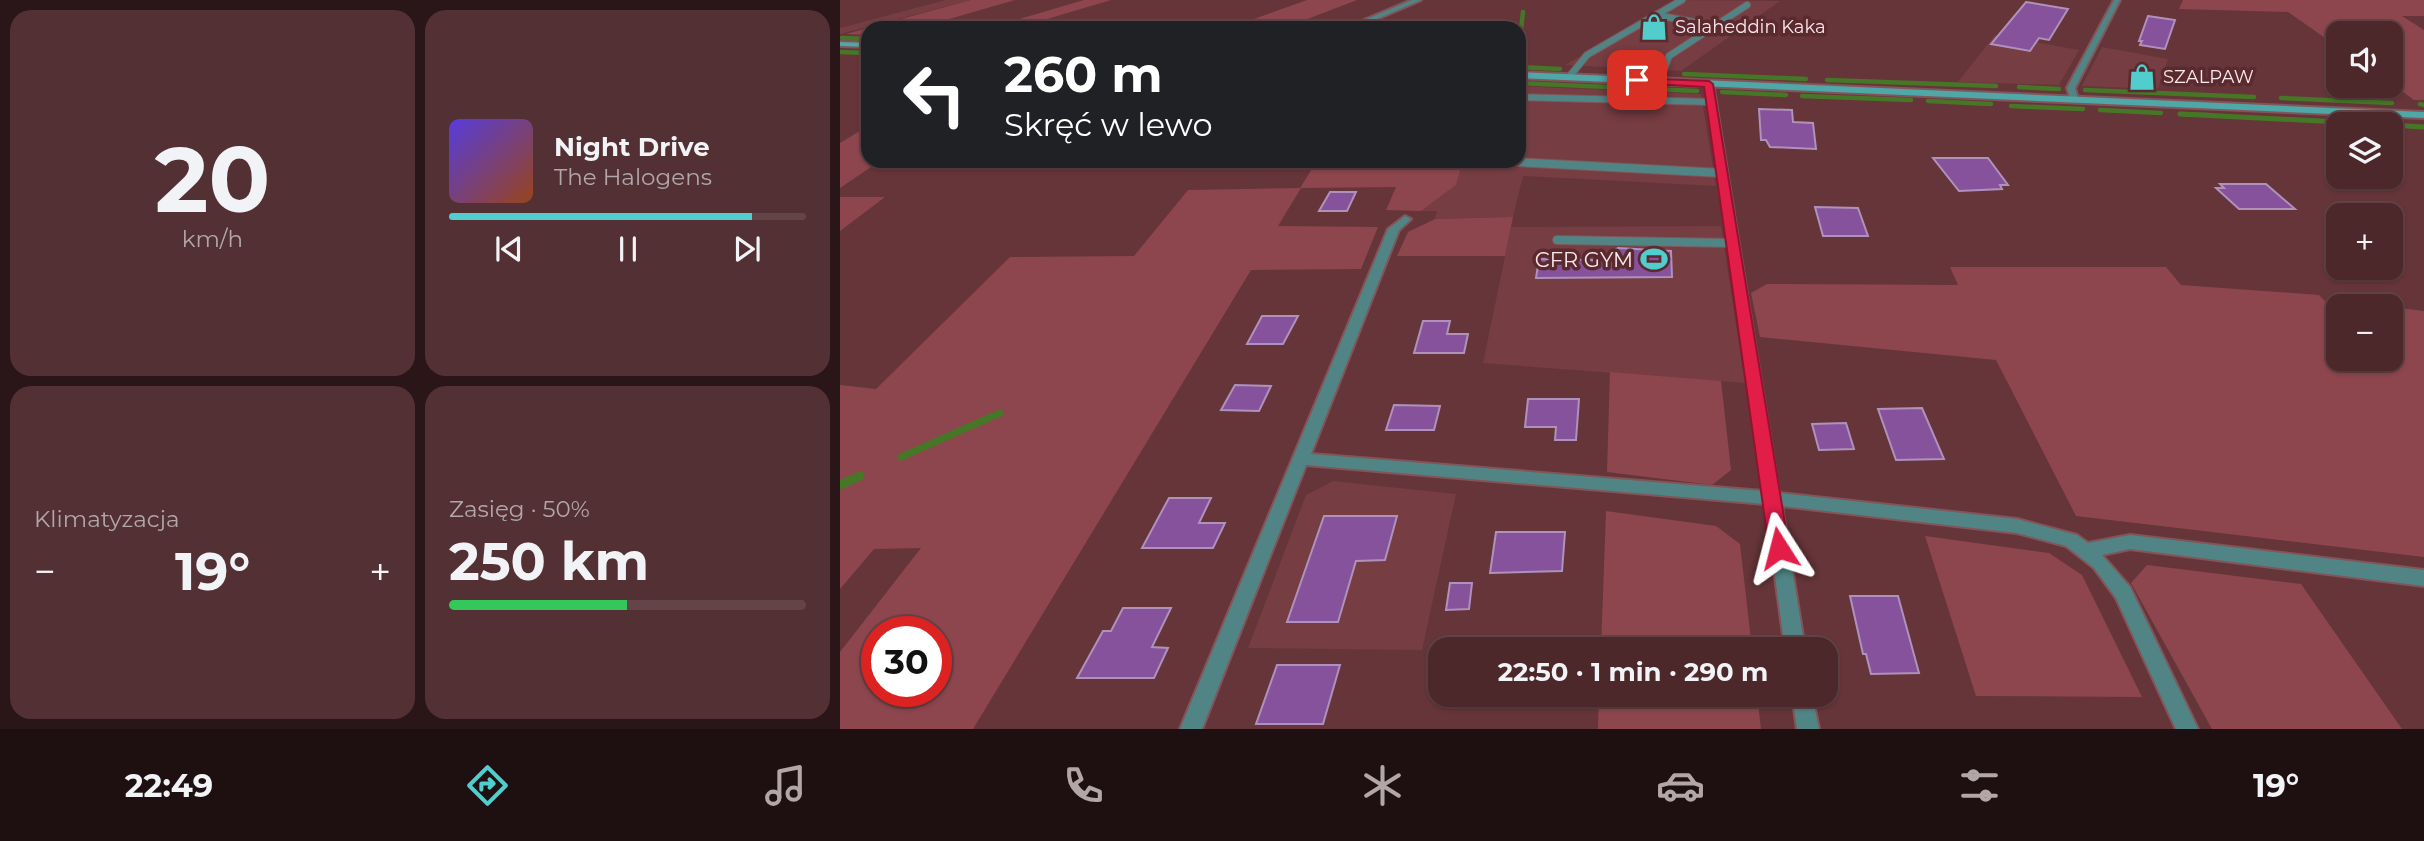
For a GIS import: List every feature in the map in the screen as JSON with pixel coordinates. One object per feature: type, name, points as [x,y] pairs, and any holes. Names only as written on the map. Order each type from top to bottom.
[{"type":"street","points":[[1366,21],[1418,0]]},
{"type":"street","points":[[2074,99],[2071,88],[2118,0]]},
{"type":"street","points":[[840,44],[861,45]]},
{"type":"street","points":[[1526,75],[2424,114]]},
{"type":"street","points":[[1709,84],[1793,637]]},
{"type":"street","points":[[1191,729],[1394,229],[1405,219]]},
{"type":"street","points":[[1301,459],[1770,498],[2017,526],[2071,540],[2100,563],[2123,593],[2187,729]]},
{"type":"street","points":[[2085,551],[2130,542],[2424,578]]},
{"type":"street","points":[[1804,707],[1808,729]]},
{"type":"lane","points":[[1569,77],[1587,55],[1682,0]]},
{"type":"lane","points":[[1660,81],[1669,56],[1747,5]]},
{"type":"lane","points":[[1656,15],[1715,26]]},
{"type":"lane","points":[[1526,97],[1711,102]]},
{"type":"lane","points":[[1526,162],[1722,173]]},
{"type":"lane","points":[[1557,240],[1732,243]]},
{"type":"shaded area","points":[[946,0],[971,0],[890,21],[866,21]]},
{"type":"shaded area","points":[[971,0],[1015,0],[942,21],[894,21]]},
{"type":"shaded area","points":[[1084,0],[1111,0],[1040,21],[1013,21]]},
{"type":"shaded area","points":[[1307,0],[1357,0],[1302,21],[1248,21]]},
{"type":"shaded area","points":[[1678,0],[1780,1],[1681,71],[1565,65]]},
{"type":"shaded area","points":[[2183,0],[2424,0],[2424,16],[2402,16],[2424,30],[2424,100],[2414,100],[2403,92],[2403,21],[2326,21],[2326,39],[2288,12],[2179,9]]},
{"type":"shaded area","points":[[861,22],[861,29],[840,34],[840,28]]},
{"type":"shaded area","points":[[861,30],[861,35],[846,34]]},
{"type":"shaded area","points":[[1995,35],[2079,50],[2059,85],[1958,82]]},
{"type":"shaded area","points":[[2102,47],[2168,59],[2158,89],[2082,86]]},
{"type":"shaded area","points":[[1526,86],[1701,94],[1716,186],[1523,176],[1513,217],[1435,219],[1437,211],[1421,211],[1456,185],[1461,168],[1526,168]]},
{"type":"shaded area","points":[[861,130],[861,168],[870,168],[840,188],[840,143]]},
{"type":"shaded area","points":[[1313,168],[1461,168],[1456,185],[1421,211],[1386,210],[1396,187],[1301,188],[1278,226],[1378,227],[1361,269],[1251,270],[973,729],[840,729],[840,652],[861,625],[861,707],[952,707],[952,616],[868,616],[921,548],[874,549],[840,589],[840,385],[876,389],[1010,257],[1134,256],[1188,190],[1300,188]]},
{"type":"shaded area","points":[[840,197],[885,197],[840,231]]},
{"type":"shaded area","points":[[1513,217],[1505,256],[1397,256],[1408,232],[1435,219]]},
{"type":"shaded area","points":[[1721,226],[1745,383],[1483,363],[1511,227]]},
{"type":"shaded area","points":[[1950,267],[2166,267],[2181,285],[2319,295],[2326,301],[2326,371],[2403,371],[2403,308],[2424,311],[2424,557],[2076,516],[1996,360],[1760,337],[1751,293],[1767,284],[1958,285]]},
{"type":"shaded area","points":[[1610,372],[1721,381],[1731,470],[1712,485],[1607,472]]},
{"type":"shaded area","points":[[1333,481],[1456,494],[1422,650],[1248,648],[1306,495]]},
{"type":"shaded area","points":[[1606,511],[1716,526],[1740,544],[1751,637],[1601,637]]},
{"type":"shaded area","points":[[1925,536],[2049,553],[2082,575],[2142,697],[1976,696]]},
{"type":"shaded area","points":[[2147,565],[2301,584],[2402,729],[2212,729],[2131,583]]},
{"type":"shaded area","points":[[1599,707],[1758,707],[1761,729],[1598,729]]},
{"type":"building","points":[[2026,2],[2068,9],[2049,40],[2039,38],[2030,51],[1991,44]]},
{"type":"building","points":[[2148,16],[2175,20],[2165,49],[2140,45]]},
{"type":"building","points":[[1759,109],[1792,110],[1793,122],[1813,123],[1816,149],[1770,147],[1766,140],[1761,140]]},
{"type":"building","points":[[1933,158],[1988,158],[2008,185],[2000,185],[2002,189],[1959,191]]},
{"type":"building","points":[[2220,184],[2266,184],[2295,209],[2239,209],[2216,188],[2224,188]]},
{"type":"building","points":[[1330,192],[1356,192],[1347,211],[1319,211]]},
{"type":"building","points":[[1815,207],[1858,208],[1868,236],[1823,236]]},
{"type":"building","points":[[1618,248],[1671,251],[1672,277],[1536,278],[1539,259],[1600,260]]},
{"type":"building","points":[[1262,316],[1298,316],[1283,344],[1247,344]]},
{"type":"building","points":[[1423,321],[1450,321],[1447,334],[1468,334],[1464,353],[1414,353]]},
{"type":"building","points":[[1235,385],[1271,386],[1259,411],[1221,410]]},
{"type":"building","points":[[1528,399],[1579,399],[1576,440],[1555,440],[1556,427],[1525,427]]},
{"type":"building","points":[[1394,405],[1440,406],[1434,430],[1386,430]]},
{"type":"building","points":[[1922,408],[1944,459],[1896,460],[1878,409]]},
{"type":"building","points":[[1846,423],[1854,449],[1819,450],[1812,424]]},
{"type":"building","points":[[1169,498],[1211,498],[1199,523],[1225,523],[1213,548],[1142,548]]},
{"type":"building","points":[[1324,516],[1397,516],[1385,560],[1356,561],[1338,622],[1287,622]]},
{"type":"building","points":[[1496,532],[1565,532],[1562,571],[1490,573]]},
{"type":"building","points":[[1450,583],[1472,583],[1469,609],[1446,610]]},
{"type":"building","points":[[1850,596],[1898,596],[1919,673],[1871,674],[1866,654],[1863,654]]},
{"type":"building","points":[[1123,608],[1171,608],[1152,647],[1168,648],[1154,678],[1077,678],[1103,631],[1111,631]]},
{"type":"building","points":[[1277,665],[1340,665],[1323,724],[1256,724]]},
{"type":"waterway","points":[[1522,21],[1523,12]]},
{"type":"waterway","points":[[842,38],[861,39]]},
{"type":"waterway","points":[[840,52],[861,53]]},
{"type":"waterway","points":[[1526,67],[1560,69]]},
{"type":"waterway","points":[[1684,74],[1806,79]]},
{"type":"waterway","points":[[1827,80],[1996,86]]},
{"type":"waterway","points":[[1526,83],[1697,91]]},
{"type":"waterway","points":[[2019,87],[2059,89]]},
{"type":"waterway","points":[[2085,90],[2254,97]]},
{"type":"waterway","points":[[1722,92],[1786,95]]},
{"type":"waterway","points":[[1802,96],[1911,100]]},
{"type":"waterway","points":[[2281,98],[2392,103]]},
{"type":"waterway","points":[[1928,101],[1991,104]]},
{"type":"waterway","points":[[2420,104],[2424,105]]},
{"type":"waterway","points":[[2011,106],[2083,109]]},
{"type":"waterway","points":[[2100,110],[2161,113]]},
{"type":"waterway","points":[[2209,115],[2180,114],[2326,121]]},
{"type":"waterway","points":[[2403,126],[2424,127]]},
{"type":"waterway","points":[[901,457],[1000,413]]},
{"type":"waterway","points":[[840,485],[860,476]]},
{"type":"place","name":"Salaheddin Kaka","points":[[1654,27]]},
{"type":"place","name":"SZALPAW","points":[[2142,77]]},
{"type":"place","name":"CFR GYM","points":[[1654,259]]},
{"type":"route","points":[[1637,80],[1709,84],[1779,548]]}]
